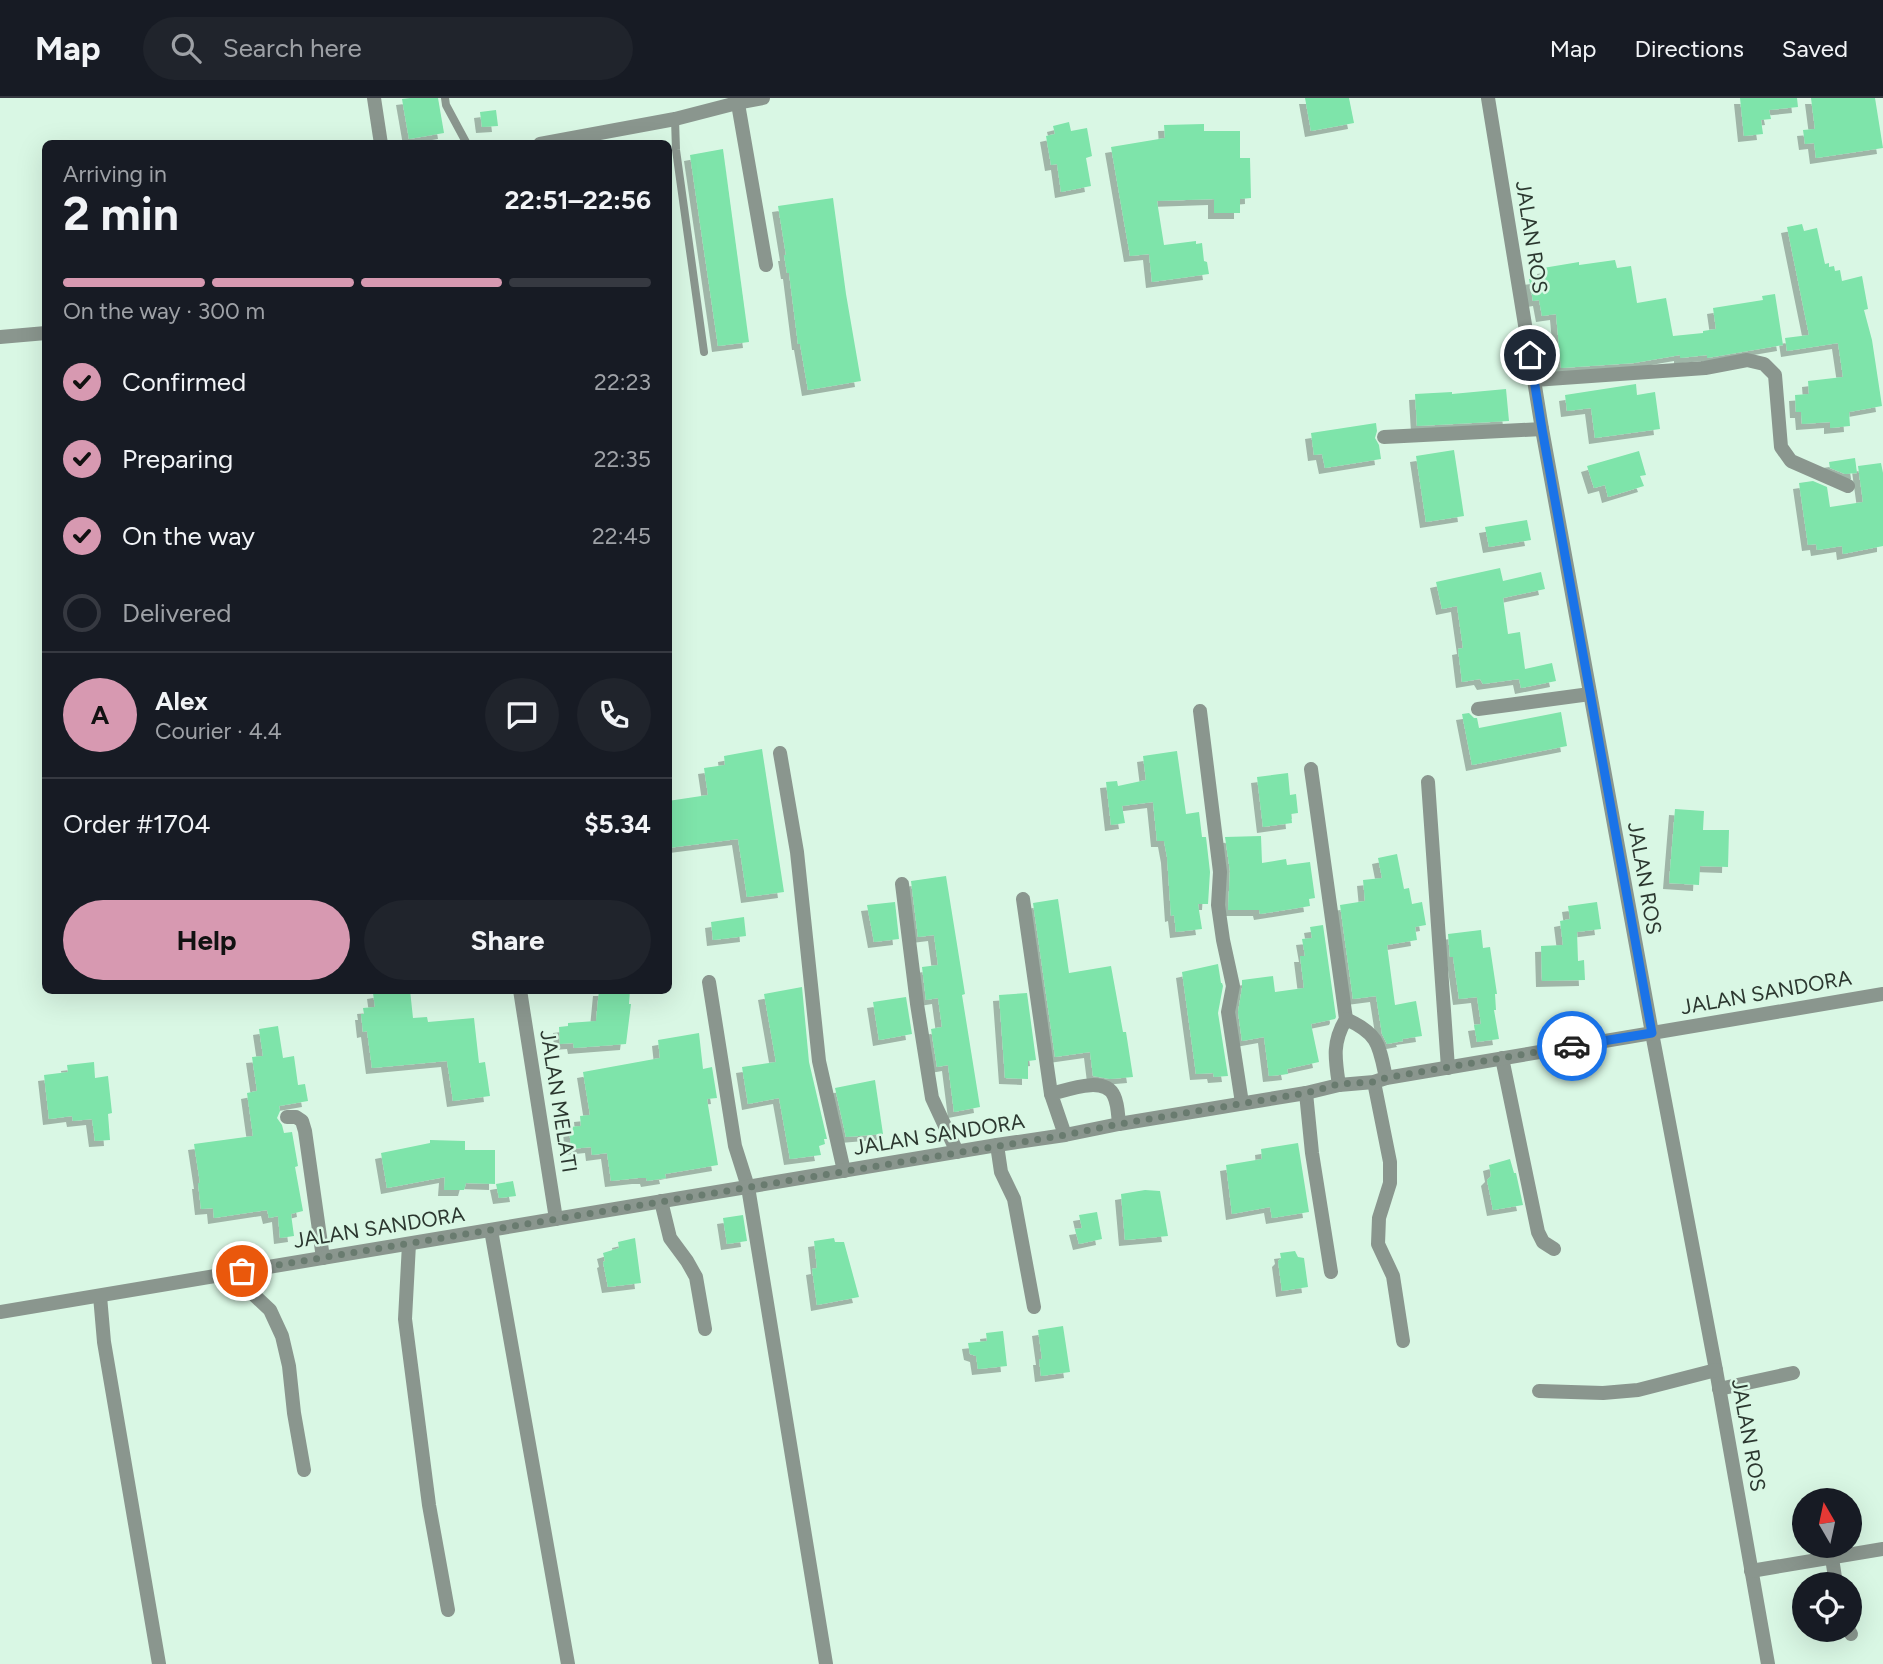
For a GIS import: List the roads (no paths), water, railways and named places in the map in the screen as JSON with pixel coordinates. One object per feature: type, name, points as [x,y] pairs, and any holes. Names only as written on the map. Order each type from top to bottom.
[{"type":"street","points":[[374,98],[380,140]]},
{"type":"street","points":[[562,140],[675,119],[737,100],[763,98]]},
{"type":"street","name":"JALAN ROS","points":[[1488,98],[1542,429],[1768,1664]]},
{"type":"street","points":[[737,100],[766,265]]},
{"type":"street","points":[[0,337],[42,333]]},
{"type":"street","points":[[1534,380],[1704,368],[1747,360],[1764,364],[1775,375],[1781,447],[1791,461],[1848,486]]},
{"type":"street","points":[[1384,437],[1542,429]]},
{"type":"street","points":[[1478,709],[1590,694]]},
{"type":"street","points":[[1200,711],[1220,872],[1218,905],[1233,986],[1228,1012],[1242,1103]]},
{"type":"street","points":[[780,753],[797,852],[819,1061],[844,1171]]},
{"type":"street","points":[[1311,769],[1346,1018],[1338,1036],[1334,1057],[1339,1084]]},
{"type":"street","points":[[1428,782],[1448,1068]]},
{"type":"street","points":[[902,884],[932,1098],[957,1152]]},
{"type":"street","points":[[1023,899],[1051,1094],[1065,1135]]},
{"type":"street","points":[[709,982],[735,1146],[748,1186],[826,1664]]},
{"type":"street","name":"JALAN MELATI","points":[[521,994],[556,1219]]},
{"type":"street","name":"JALAN SANDORA","points":[[0,1312],[1065,1135],[1306,1093],[1339,1084],[1380,1080],[1883,994]]},
{"type":"street","points":[[1346,1018],[1362,1026],[1374,1037],[1380,1049],[1380,1080],[1390,1183],[1379,1217],[1378,1244],[1393,1276],[1403,1341]]},
{"type":"street","points":[[1502,1058],[1538,1232],[1543,1242],[1554,1249]]},
{"type":"street","points":[[1051,1094],[1079,1086],[1105,1086],[1114,1096],[1119,1124]]},
{"type":"street","points":[[1306,1093],[1312,1153],[1331,1272]]},
{"type":"street","points":[[287,1116],[302,1121],[305,1131],[323,1258]]},
{"type":"street","points":[[998,1145],[1001,1172],[1014,1199],[1034,1307]]},
{"type":"street","points":[[661,1201],[670,1238],[695,1277],[705,1329]]},
{"type":"street","points":[[491,1230],[568,1664]]},
{"type":"street","points":[[409,1244],[405,1319],[429,1505],[448,1610]]},
{"type":"street","points":[[242,1271],[253,1294],[270,1310],[282,1336],[304,1470]]},
{"type":"street","points":[[100,1296],[104,1342],[159,1664]]},
{"type":"street","points":[[1539,1391],[1602,1393],[1638,1390],[1716,1370]]},
{"type":"street","points":[[1719,1389],[1793,1373]]},
{"type":"street","points":[[1862,1553],[1883,1549]]},
{"type":"street","points":[[1751,1571],[1832,1558],[1834,1572]]},
{"type":"lane","points":[[445,98],[465,140]]},
{"type":"lane","points":[[675,119],[704,352]]}]
